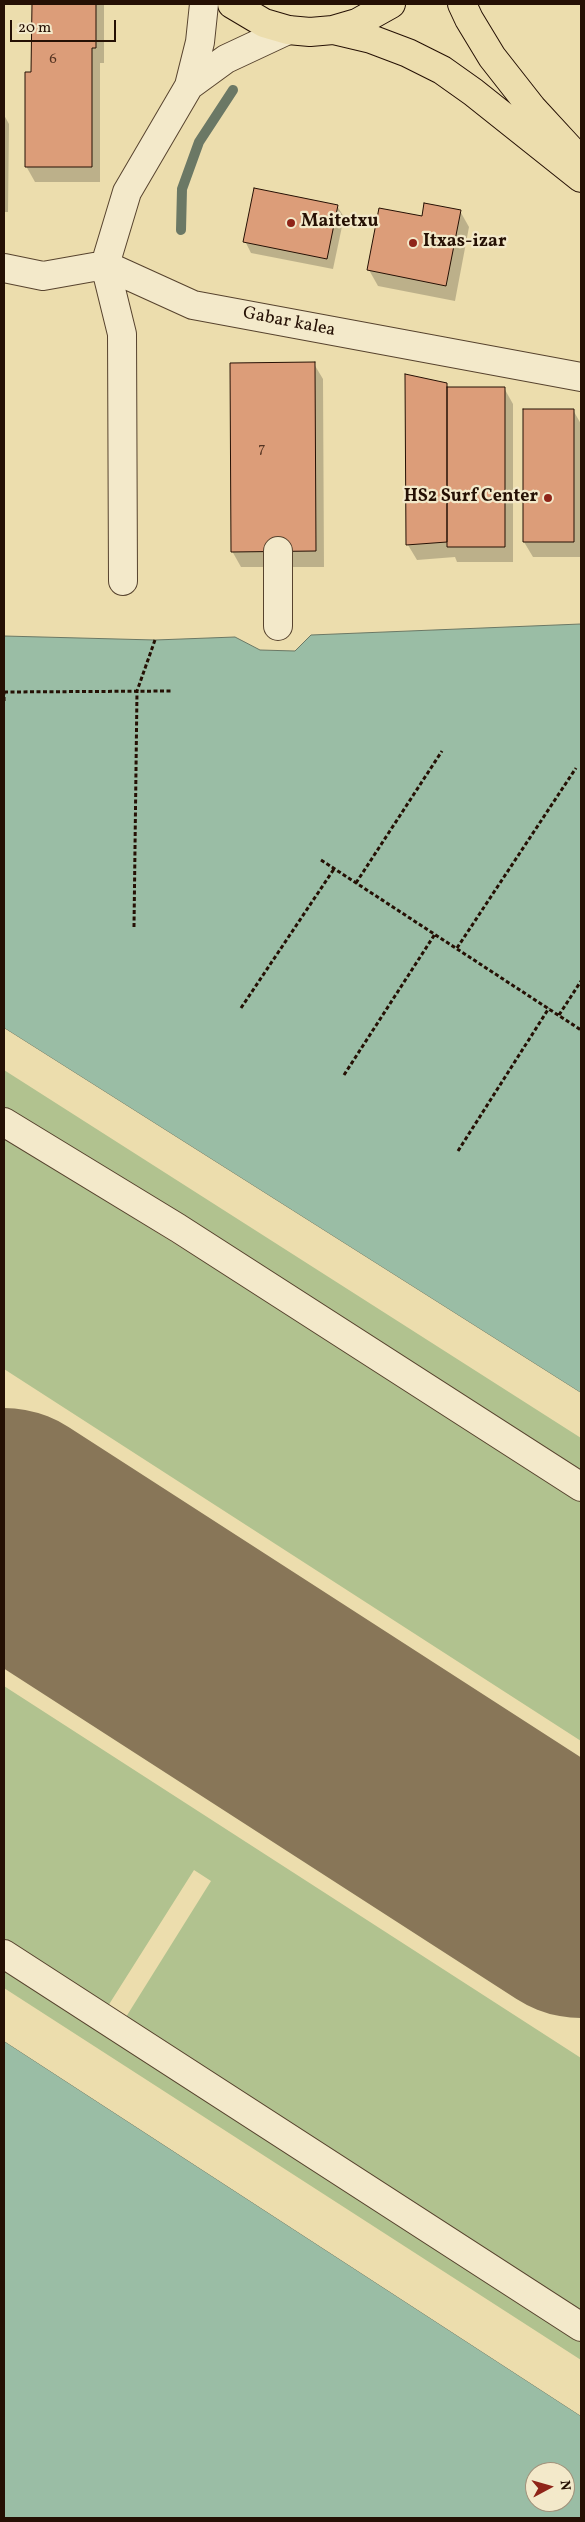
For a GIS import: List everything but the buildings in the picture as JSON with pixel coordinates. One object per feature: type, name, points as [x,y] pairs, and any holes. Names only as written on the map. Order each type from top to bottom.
[{"type":"main road","points":[[232,4],[264,23],[288,30],[310,32],[333,30],[357,23],[391,4]]},
{"type":"main road","points":[[462,4],[468,19],[492,57],[532,108],[581,162]]},
{"type":"main road","points":[[333,30],[381,43],[408,53],[442,70],[473,92],[581,178]]},
{"type":"street","points":[[123,582],[122,334],[105,265],[127,192],[189,86],[200,42],[204,4]]},
{"type":"street","points":[[189,86],[226,59],[288,30]]},
{"type":"street","points":[[4,268],[43,276],[105,265]]},
{"type":"street","name":"Gabar kalea","points":[[105,265],[193,305],[581,377]]},
{"type":"street","points":[[278,552],[278,626]]},
{"type":"street","points":[[4,1122],[178,1228],[581,1487]]},
{"type":"street","points":[[4,1954],[581,2327]]},
{"type":"path","points":[[134,928],[137,691],[155,640]]},
{"type":"path","points":[[4,701],[4,692],[172,690]]},
{"type":"path","points":[[356,883],[442,751]]},
{"type":"path","points":[[457,948],[576,768]]},
{"type":"path","points":[[321,860],[581,1030]]},
{"type":"path","points":[[241,1008],[334,869]]},
{"type":"path","points":[[344,1075],[435,934]]},
{"type":"path","points":[[559,1015],[581,981]]},
{"type":"path","points":[[458,1152],[549,1008]]},
{"type":"shaded area","points":[[581,624],[581,1393],[4,1028],[4,636],[155,640],[235,637],[260,650],[295,651],[311,635]]},
{"type":"shaded area","points":[[4,1070],[581,1438],[581,1472],[4,1110]]},
{"type":"shaded area","points":[[4,1137],[581,1497],[581,1741],[4,1369]]},
{"type":"shaded area","points":[[4,1686],[581,2058],[581,2311],[126,2017],[211,1881],[194,1870],[108,2006],[4,1939]]},
{"type":"shaded area","points":[[4,1965],[581,2337],[581,2360],[4,1988]]},
{"type":"shaded area","points":[[4,2041],[581,2416],[581,2518],[4,2518]]},
{"type":"pier","points":[[4,1028],[581,1393],[581,1396],[4,1031]]},
{"type":"pier","points":[[4,2039],[581,2413],[581,2416],[4,2041]]},
{"type":"waterway","points":[[181,230],[182,189],[199,142],[233,90]]},
{"type":"runway","points":[[4,1527],[581,1899]]},
{"type":"place","name":"Maitetxu","points":[[291,223]]},
{"type":"place","name":"Itxas-izar","points":[[413,243]]},
{"type":"place","name":"HS2 Surf Center","points":[[548,498]]}]
